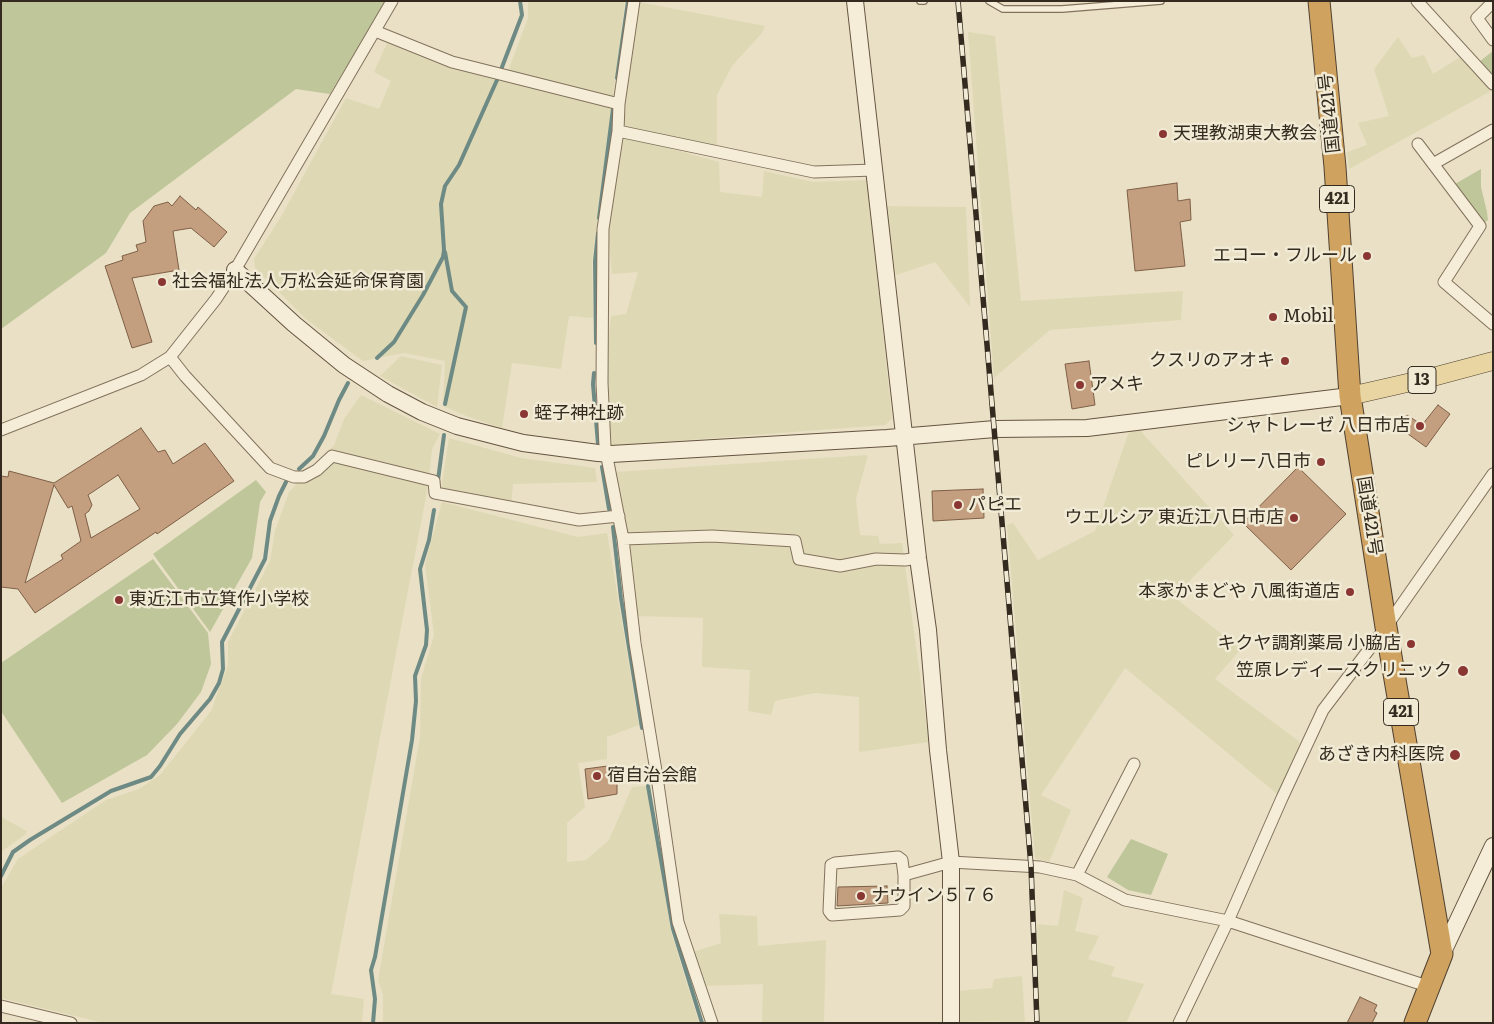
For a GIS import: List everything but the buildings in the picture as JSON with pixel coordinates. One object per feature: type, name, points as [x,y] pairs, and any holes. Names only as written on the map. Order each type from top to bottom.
[{"type":"highway","name":"国道421号","points":[[1319,1],[1335,167],[1350,396],[1386,627],[1442,954],[1415,1023]]},
{"type":"main road","name":"13","points":[[1350,396],[1493,361]]},
{"type":"street","points":[[1,430],[141,375],[170,357],[216,299],[235,270],[392,1]]},
{"type":"street","points":[[634,1],[619,104],[618,131],[603,229],[602,383],[607,454],[623,539],[635,643],[678,922],[712,1023]]},
{"type":"street","points":[[855,1],[918,558],[928,630],[938,750],[951,862],[951,1023]]},
{"type":"street","points":[[1417,1],[1493,84]]},
{"type":"street","points":[[1493,2],[1477,18],[1493,40]]},
{"type":"street","points":[[375,31],[452,62],[619,104]]},
{"type":"street","points":[[1433,164],[1493,130]]},
{"type":"street","points":[[618,131],[814,172],[874,170]]},
{"type":"street","points":[[1418,144],[1480,226],[1444,282],[1493,324]]},
{"type":"street","points":[[235,270],[294,324],[344,365],[388,394],[422,412],[457,426],[523,443],[607,454],[904,437],[995,429],[1087,428],[1350,396]]},
{"type":"street","points":[[170,357],[185,376],[270,468],[294,477],[304,476],[317,470],[332,456],[434,481],[435,492],[579,520],[619,516]]},
{"type":"street","points":[[1179,1023],[1228,921],[1323,710],[1386,627],[1493,474]]},
{"type":"street","points":[[623,539],[712,536],[795,541],[799,559],[840,566],[876,559],[905,560],[918,558]]},
{"type":"street","points":[[1077,875],[1134,764]]},
{"type":"street","points":[[1442,954],[1493,846]]},
{"type":"street","points":[[898,857],[902,860],[904,874],[904,906],[900,910],[832,915],[829,911],[831,865],[835,863],[898,857]]},
{"type":"street","points":[[904,874],[951,862],[1031,866],[1077,875],[1125,900],[1228,921],[1430,987]]},
{"type":"street","points":[[1,1006],[71,1023]]},
{"type":"lane","points":[[989,1],[1003,9],[1062,9],[1161,1]]},
{"type":"shaded area","points":[[528,1],[625,1],[592,262],[593,318],[569,316],[561,369],[512,363],[502,428],[443,406],[445,361],[404,353],[363,361],[306,319],[255,268],[254,259],[282,215],[346,98],[379,109],[391,81],[374,72],[387,43],[444,66],[504,82],[528,18]]},
{"type":"shaded area","points":[[638,2],[765,26],[762,33],[732,66],[717,95],[717,146],[627,129],[622,124]]},
{"type":"shaded area","points":[[968,32],[995,36],[1021,301],[1183,291],[1181,320],[1050,330],[994,378]]},
{"type":"shaded area","points":[[1398,37],[1412,58],[1424,55],[1433,74],[1465,54],[1493,84],[1493,90],[1349,169],[1347,152],[1367,145],[1358,123],[1389,116],[1374,69]]},
{"type":"shaded area","points":[[624,136],[719,162],[720,192],[762,197],[764,171],[813,182],[867,180],[892,419],[885,425],[609,446],[604,375],[611,316],[626,314],[638,272],[612,274],[608,232]]},
{"type":"shaded area","points":[[883,206],[966,207],[970,307],[935,262],[896,275]]},
{"type":"shaded area","points":[[401,356],[442,365],[437,407],[380,376]]},
{"type":"shaded area","points":[[361,395],[440,434],[432,449],[428,486],[331,994],[364,999],[362,1023],[104,1023],[1,998],[1,888],[18,859],[106,800],[139,789],[160,775],[211,711],[228,665],[228,642],[270,561],[275,531],[289,492],[334,445],[344,419]]},
{"type":"shaded area","points":[[1137,427],[1234,535],[1174,597],[1241,649],[1215,679],[1300,742],[1282,798],[1125,668],[1041,795],[1071,810],[1049,862],[1035,858],[1007,525],[1013,523],[1038,560],[1095,531],[1128,434]]},
{"type":"shaded area","points":[[449,438],[521,458],[595,468],[597,482],[513,484],[511,506],[441,490]]},
{"type":"shaded area","points":[[868,455],[856,499],[860,535],[878,536],[880,544],[902,543],[929,742],[859,752],[859,697],[815,693],[775,701],[771,715],[748,711],[750,670],[702,667],[703,618],[638,616],[615,472]]},
{"type":"shaded area","points":[[442,502],[578,537],[607,533],[639,725],[607,737],[607,759],[578,763],[585,807],[567,823],[567,862],[586,860],[609,840],[632,787],[648,786],[671,932],[699,1023],[383,1023],[383,995],[378,980],[420,737],[421,679],[434,635],[425,564]]},
{"type":"shaded area","points":[[1,817],[27,831],[26,834],[1,852]]},
{"type":"shaded area","points":[[1064,890],[1083,898],[1075,931],[1099,936],[1088,959],[1115,967],[1111,976],[1144,984],[1126,1023],[1039,1023],[1037,924],[1058,926]]},
{"type":"shaded area","points":[[719,914],[757,916],[758,946],[826,940],[824,1023],[762,1023],[763,984],[704,986],[693,952],[721,943]]},
{"type":"shaded area","points":[[1022,976],[1025,1023],[1001,1023],[1000,1021],[956,1022],[957,991],[992,988],[994,979]]},
{"type":"green space","points":[[1,1],[386,1],[330,94],[296,89],[130,213],[106,253],[1,329]]},
{"type":"green space","points":[[1493,51],[1493,79],[1479,62]]},
{"type":"green space","points":[[1481,169],[1481,187],[1488,220],[1484,223],[1455,184]]},
{"type":"green space","points":[[256,480],[266,492],[260,502],[252,558],[210,632],[153,554]]},
{"type":"green space","points":[[153,559],[208,633],[211,664],[201,692],[177,724],[147,755],[62,803],[1,711],[1,663]]},
{"type":"green space","points":[[1131,839],[1168,854],[1151,895],[1128,890],[1107,877]]},
{"type":"waterway","points":[[377,358],[394,342],[423,295],[443,257],[441,204],[445,186],[459,165],[497,80],[522,15],[520,1]]},
{"type":"waterway","points":[[617,78],[628,1]]},
{"type":"waterway","points":[[599,218],[613,109]]},
{"type":"waterway","points":[[596,343],[595,261],[598,233]]},
{"type":"waterway","points":[[445,252],[452,291],[466,307],[445,404]]},
{"type":"waterway","points":[[594,373],[593,384],[598,444]]},
{"type":"waterway","points":[[299,469],[313,456],[348,383]]},
{"type":"waterway","points":[[438,480],[444,435]]},
{"type":"waterway","points":[[602,467],[609,509]]},
{"type":"waterway","points":[[1,876],[13,852],[30,840],[111,791],[151,777],[180,734],[210,699],[219,683],[223,669],[222,642],[265,559],[270,521],[286,482]]},
{"type":"waterway","points":[[373,1023],[375,999],[371,970],[375,957],[412,740],[416,701],[415,676],[426,645],[427,630],[420,569],[429,540],[434,510]]},
{"type":"waterway","points":[[613,527],[621,598],[642,728]]},
{"type":"waterway","points":[[648,786],[673,929],[702,1023]]},
{"type":"railway","points":[[958,1],[1031,866],[1037,1023]]},
{"type":"place","name":"天理教湖東大教会","points":[[1163,134]]},
{"type":"place","name":"エコー・フルール","points":[[1367,256]]},
{"type":"place","name":"社会福祉法人万松会延命保育園","points":[[162,282]]},
{"type":"place","name":"Mobil","points":[[1273,317]]},
{"type":"place","name":"クスリのアオキ","points":[[1285,361]]},
{"type":"place","name":"アメキ","points":[[1080,385]]},
{"type":"place","name":"蛭子神社跡","points":[[524,414]]},
{"type":"place","name":"シャトレーゼ 八日市店","points":[[1420,426]]},
{"type":"place","name":"ピレリー八日市","points":[[1321,462]]},
{"type":"place","name":"パピエ","points":[[958,505]]},
{"type":"place","name":"ウエルシア 東近江八日市店","points":[[1294,518]]},
{"type":"place","name":"本家かまどや 八風街道店","points":[[1350,592]]},
{"type":"place","name":"東近江市立箕作小学校","points":[[119,600]]},
{"type":"place","name":"キクヤ調剤薬局 小脇店","points":[[1411,644]]},
{"type":"place","name":"笠原レディースクリニック","points":[[1463,671]]},
{"type":"place","name":"あざき内科医院","points":[[1455,755]]},
{"type":"place","name":"宿自治会館","points":[[597,776]]},
{"type":"place","name":"ナウイン５７６","points":[[861,896]]}]
